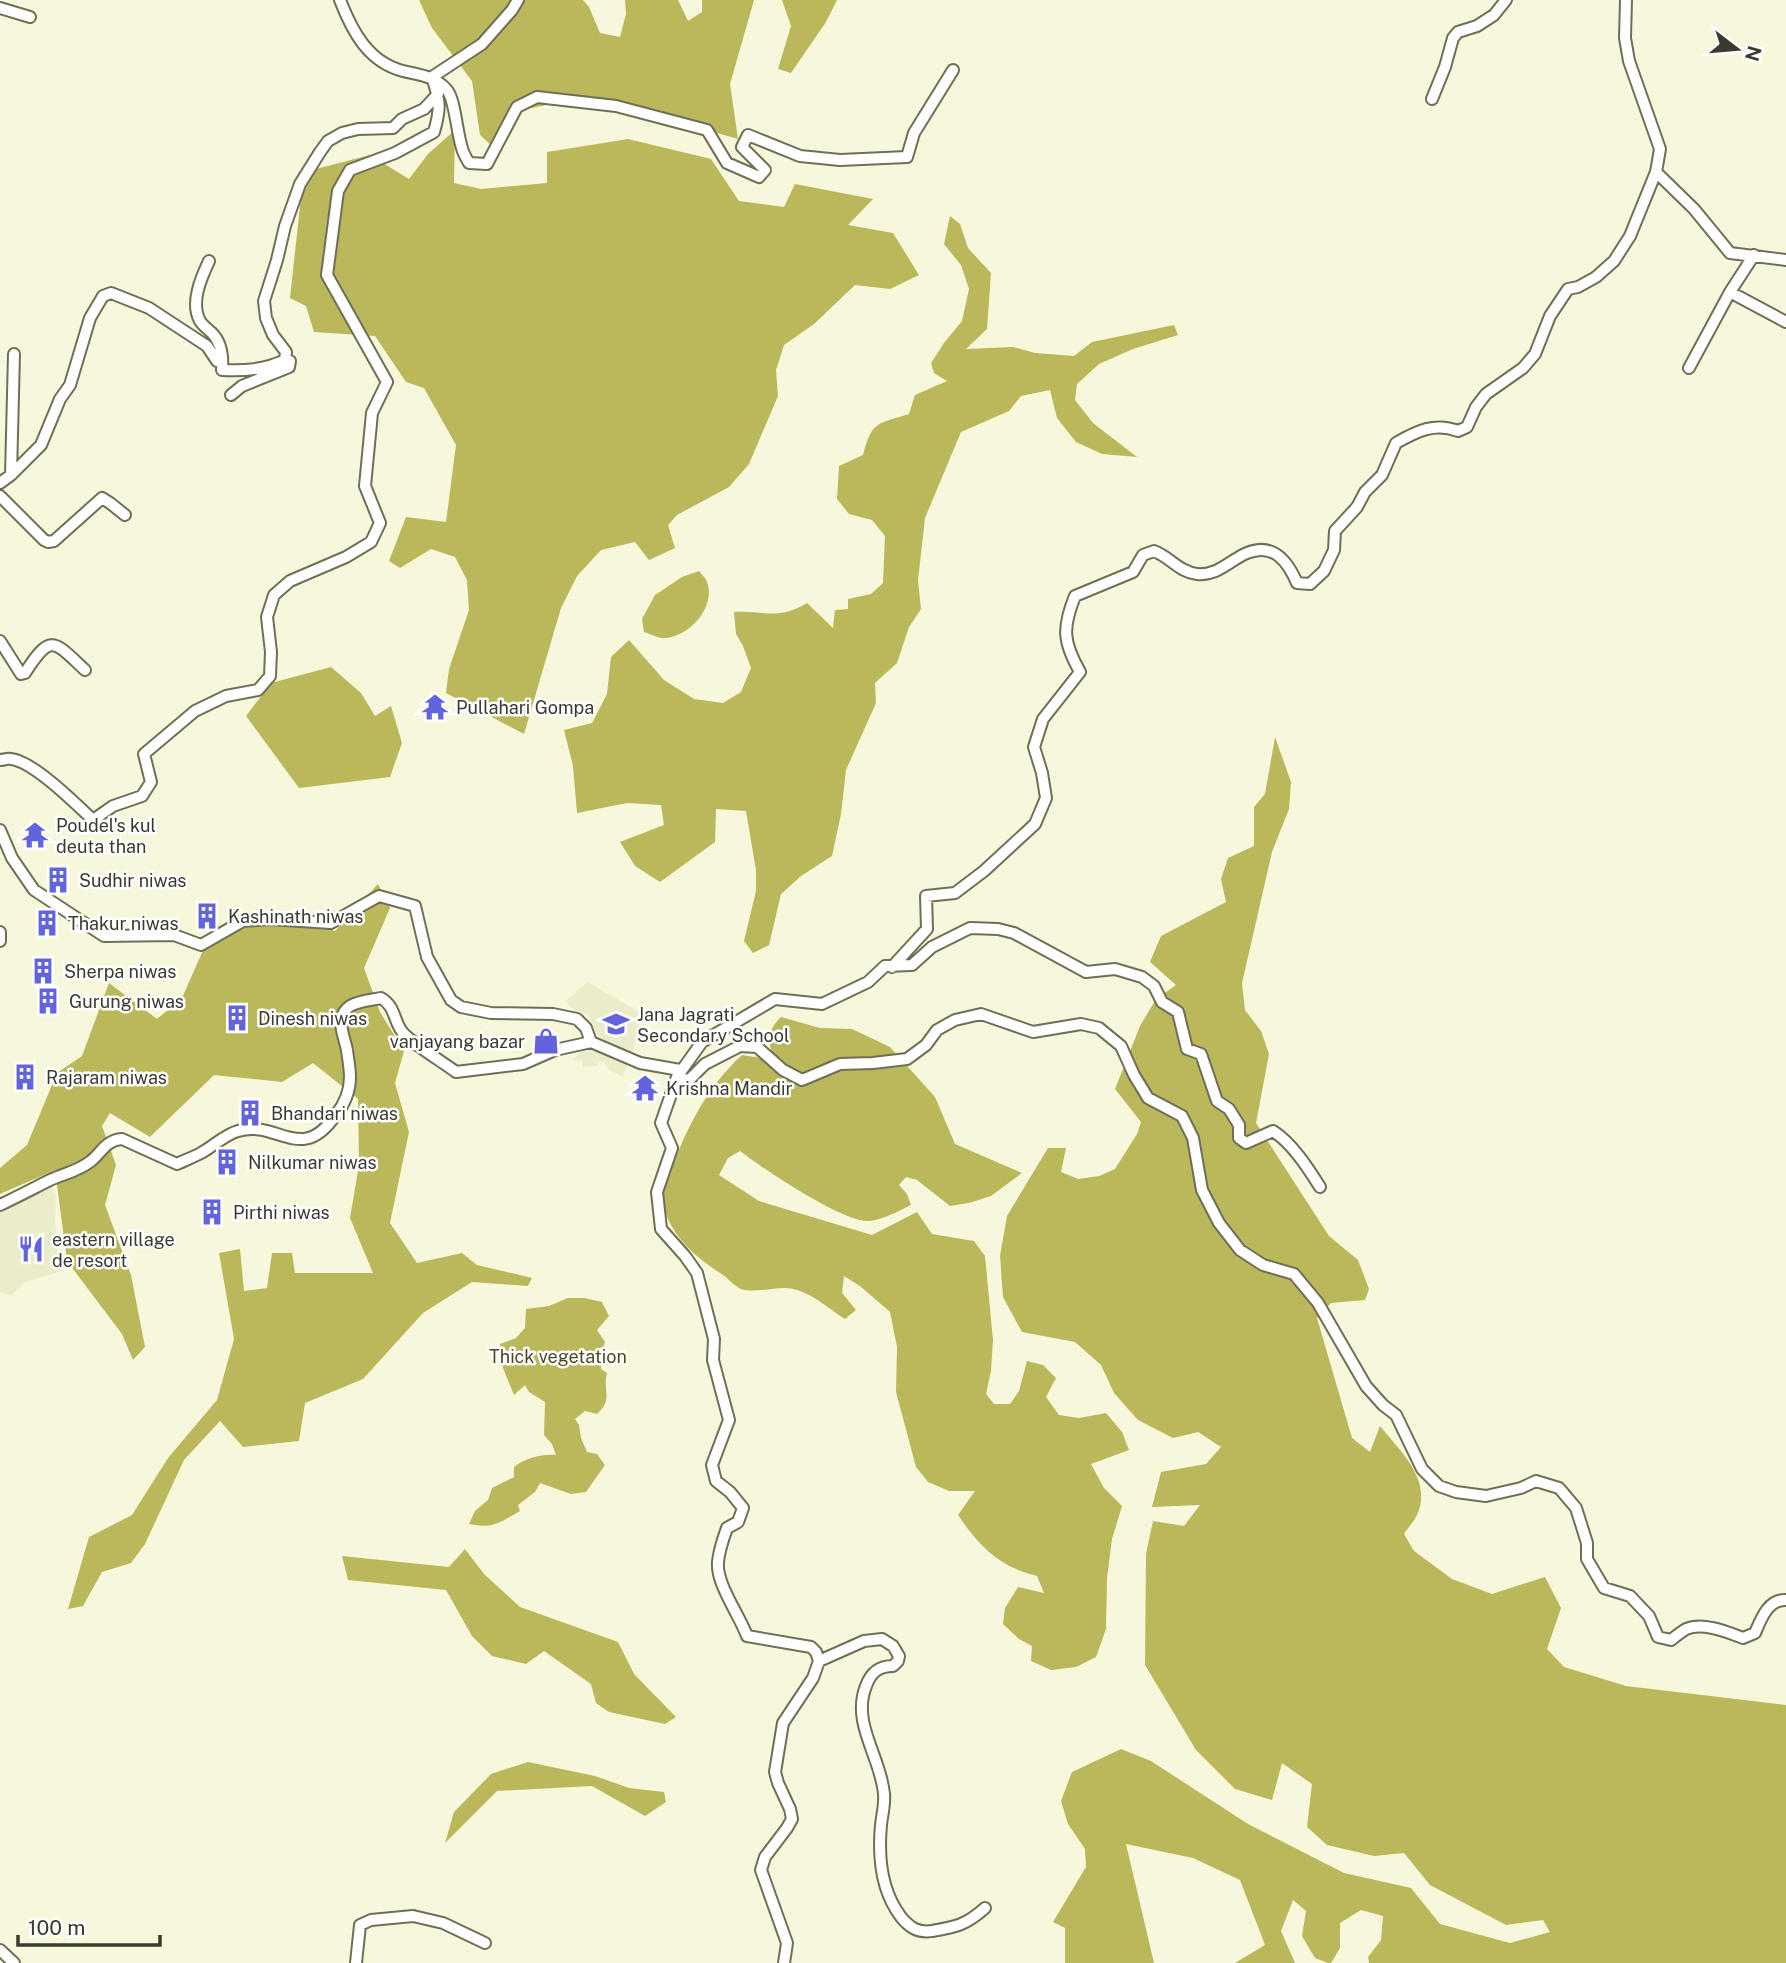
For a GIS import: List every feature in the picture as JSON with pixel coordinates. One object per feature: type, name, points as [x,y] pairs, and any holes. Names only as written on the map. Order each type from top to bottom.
[{"type":"street","points":[[340,0],[347,20],[363,46],[398,70],[432,77],[449,91],[462,148],[469,163],[487,164],[517,107],[537,97],[616,106],[707,130],[727,163],[759,177],[765,170],[742,147],[748,135],[800,156],[840,160],[906,158],[914,133],[953,70]]},
{"type":"street","points":[[432,77],[482,44],[518,0]]},
{"type":"street","points":[[1432,99],[1453,38],[1458,32],[1477,26],[1494,15],[1506,0]]},
{"type":"street","points":[[892,967],[927,929],[926,896],[955,893],[984,871],[1035,824],[1046,798],[1034,747],[1042,719],[1080,672],[1071,657],[1066,638],[1066,617],[1075,596],[1133,572],[1143,555],[1154,551],[1183,570],[1198,574],[1213,573],[1248,552],[1270,551],[1287,563],[1297,583],[1310,584],[1324,571],[1334,550],[1335,531],[1349,519],[1365,492],[1381,475],[1396,443],[1430,428],[1447,427],[1458,431],[1467,427],[1476,407],[1486,394],[1523,368],[1535,354],[1550,316],[1568,289],[1578,287],[1614,261],[1630,236],[1656,172],[1660,149],[1629,61],[1625,38],[1626,0]]},
{"type":"street","points":[[0,8],[30,17]]},
{"type":"street","points":[[0,760],[11,758],[31,767],[93,820],[113,806],[142,796],[151,782],[144,754],[195,711],[226,696],[258,690],[270,676],[271,652],[267,617],[274,595],[290,581],[346,557],[371,542],[380,523],[365,486],[372,413],[387,382],[327,275],[338,191],[350,170],[395,153],[434,132],[440,112],[432,77]]},
{"type":"street","points":[[285,360],[286,352],[273,335],[266,318],[264,302],[285,226],[305,175],[328,141],[342,133],[358,129],[393,128],[402,119],[424,109],[438,94]]},
{"type":"street","points":[[1656,172],[1694,209],[1730,253],[1786,260]]},
{"type":"street","points":[[1689,368],[1730,292],[1754,255]]},
{"type":"street","points":[[209,261],[202,276],[196,302],[200,321],[215,335],[220,345],[222,370],[266,368],[285,360],[290,361],[289,367],[242,386],[231,395]]},
{"type":"street","points":[[1730,292],[1786,322]]},
{"type":"street","points":[[0,483],[41,445],[60,399],[70,385],[90,318],[103,296],[111,293],[149,308],[207,346],[217,361],[222,362]]},
{"type":"street","points":[[11,475],[14,354]]},
{"type":"street","points":[[0,496],[48,542],[54,541],[102,498],[125,515]]},
{"type":"street","points":[[0,641],[21,674],[25,673],[40,650],[49,645],[60,647],[85,670]]},
{"type":"street","points":[[0,830],[12,858],[34,890],[104,936],[174,935],[201,945],[243,921],[270,919],[331,923],[379,896],[415,906],[427,957],[451,1000],[461,1007],[491,1013],[553,1014],[577,1019],[586,1028],[591,1042]]},
{"type":"street","points":[[820,1661],[811,1647],[747,1636],[729,1600],[718,1564],[727,1528],[738,1522],[743,1508],[716,1480],[712,1465],[729,1420],[713,1360],[714,1339],[697,1273],[661,1229],[657,1192],[672,1148],[661,1123],[677,1077],[702,1042],[775,999],[822,1004],[868,982],[885,966],[912,965],[932,947],[970,928],[998,929],[1014,933],[1086,972],[1115,969],[1142,977],[1154,985],[1162,1002],[1178,1012],[1186,1049],[1200,1054],[1217,1101],[1229,1109],[1239,1125],[1240,1138],[1246,1143],[1273,1131],[1280,1135],[1320,1187]]},
{"type":"street","points":[[0,932],[0,941]]},
{"type":"street","points":[[0,1205],[53,1178],[75,1172],[93,1160],[114,1140],[122,1139],[177,1164],[238,1131],[259,1129],[280,1136],[302,1139],[315,1137],[334,1118],[346,1098],[350,1079],[340,1021],[342,1015],[350,1006],[381,998],[388,1002],[399,1027],[406,1035],[456,1072],[523,1064],[555,1050],[591,1042],[689,1080],[705,1064],[740,1046],[757,1047],[783,1070],[802,1080],[841,1064],[907,1059],[926,1045],[937,1030],[954,1020],[981,1014],[1033,1032],[1081,1024],[1099,1028],[1121,1046],[1148,1098],[1182,1116],[1193,1138],[1202,1190],[1219,1223],[1240,1250],[1263,1265],[1294,1274],[1318,1303],[1366,1386],[1395,1415],[1420,1467],[1439,1486],[1456,1492],[1486,1496],[1521,1488],[1536,1481],[1559,1488],[1576,1508],[1587,1543],[1587,1559],[1604,1588],[1630,1596],[1649,1616],[1658,1637],[1671,1640],[1688,1628],[1708,1628],[1743,1638],[1755,1633],[1764,1611],[1779,1600],[1786,1600]]},
{"type":"street","points":[[784,1963],[787,1943],[761,1870],[765,1857],[792,1819],[775,1772],[783,1723],[813,1678],[820,1661],[864,1641],[882,1639],[893,1646],[899,1656],[893,1666],[884,1666],[869,1677],[861,1711],[884,1791],[880,1855],[886,1891],[909,1927],[923,1932],[959,1926],[985,1908]]},
{"type":"street","points":[[356,1963],[360,1925],[371,1920],[413,1916],[443,1923],[485,1943]]},
{"type":"street","points":[[0,1950],[14,1963]]},
{"type":"shaded area","name":"Jana Jagrati Secondary School","points":[[588,982],[642,1014],[632,1055],[606,1042],[597,1034],[588,1014],[575,1011],[565,1001]]},
{"type":"shaded area","points":[[584,1047],[602,1051],[629,1063],[622,1076],[609,1070],[600,1060],[597,1066],[583,1067],[582,1060],[572,1061]]},
{"type":"shaded area","name":"eastern village de resort","points":[[50,1183],[56,1195],[55,1223],[61,1271],[23,1283],[12,1295],[0,1293],[0,1205]]},
{"type":"green space","points":[[419,0],[583,0],[589,7],[600,33],[620,37],[626,14],[625,0],[678,0],[688,21],[702,12],[702,0],[754,0],[730,84],[738,139],[630,108],[560,102],[518,111],[493,147],[480,135],[472,81],[432,28]]},
{"type":"green space","points":[[782,0],[837,0],[826,22],[791,73],[778,69],[791,26]]},
{"type":"green space","points":[[455,130],[454,183],[481,189],[547,183],[547,152],[628,139],[711,159],[739,201],[784,207],[795,184],[873,199],[848,225],[893,233],[919,275],[890,289],[855,285],[814,324],[784,345],[776,370],[778,396],[749,464],[729,487],[677,515],[668,525],[675,548],[649,560],[635,542],[601,550],[577,576],[561,608],[524,734],[446,693],[449,669],[469,610],[467,580],[455,557],[431,549],[400,568],[389,561],[406,517],[446,522],[456,445],[424,388],[406,382],[375,336],[314,332],[306,306],[290,298],[301,197],[316,169],[370,155],[409,179],[428,154]]},
{"type":"green space","points":[[950,216],[960,224],[968,248],[991,273],[987,329],[966,349],[1013,347],[1035,353],[1074,356],[1092,342],[1174,325],[1178,335],[1133,349],[1099,364],[1077,384],[1075,400],[1093,423],[1137,457],[1102,454],[1076,442],[1057,418],[1050,390],[1021,396],[1009,411],[961,432],[925,518],[918,580],[921,609],[909,627],[897,663],[875,683],[876,703],[846,770],[841,814],[832,856],[801,876],[781,894],[769,945],[753,953],[744,941],[756,891],[756,870],[746,811],[716,809],[715,842],[660,882],[635,866],[620,842],[664,825],[661,805],[627,803],[577,813],[573,766],[564,730],[592,723],[607,694],[611,657],[629,640],[664,680],[694,699],[723,703],[741,692],[751,668],[736,634],[734,612],[779,613],[807,603],[833,628],[835,610],[848,609],[848,599],[871,594],[883,583],[885,536],[872,520],[849,514],[837,499],[839,466],[863,455],[873,429],[878,425],[909,414],[915,395],[947,381],[934,373],[931,363],[962,321],[969,289],[961,265],[944,244]]},
{"type":"green space","points":[[699,571],[709,590],[705,609],[699,618],[684,632],[675,636],[661,638],[644,632],[642,619],[655,595],[682,577]]},
{"type":"green space","points":[[331,667],[361,693],[375,716],[391,706],[402,743],[390,777],[299,788],[246,716],[271,683]]},
{"type":"green space","points":[[1275,737],[1291,782],[1289,809],[1272,852],[1242,983],[1245,1010],[1261,1031],[1269,1054],[1256,1123],[1329,1236],[1358,1260],[1369,1289],[1365,1300],[1331,1303],[1317,1318],[1352,1438],[1370,1452],[1380,1426],[1405,1456],[1418,1478],[1421,1502],[1417,1515],[1404,1534],[1414,1551],[1452,1579],[1492,1594],[1545,1577],[1561,1608],[1547,1649],[1564,1667],[1626,1686],[1786,1705],[1786,1963],[1369,1963],[1368,1957],[1381,1940],[1383,1916],[1361,1910],[1340,1923],[1340,1948],[1331,1963],[1328,1963],[1315,1958],[1302,1936],[1306,1911],[1293,1900],[1281,1931],[1295,1963],[1235,1963],[1265,1945],[1240,1880],[1193,1858],[1126,1844],[1154,1963],[1065,1963],[1065,1928],[1053,1922],[1086,1867],[1085,1849],[1068,1824],[1061,1801],[1072,1772],[1121,1749],[1151,1761],[1248,1824],[1344,1873],[1411,1888],[1440,1924],[1510,1943],[1550,1932],[1543,1920],[1506,1925],[1430,1885],[1404,1853],[1374,1856],[1327,1845],[1307,1827],[1312,1784],[1282,1763],[1272,1800],[1235,1789],[1196,1750],[1145,1665],[1146,1554],[1153,1521],[1184,1526],[1200,1505],[1152,1507],[1161,1472],[1206,1464],[1221,1447],[1198,1432],[1173,1438],[1138,1420],[1114,1393],[1101,1365],[1075,1342],[1022,1332],[1003,1297],[1000,1256],[1007,1216],[1048,1148],[1066,1148],[1061,1172],[1078,1179],[1099,1176],[1115,1169],[1137,1134],[1141,1122],[1115,1089],[1140,1026],[1156,999],[1176,985],[1150,962],[1161,936],[1226,902],[1221,879],[1228,858],[1254,846],[1254,807],[1265,794]]},
{"type":"green space","points":[[378,884],[390,908],[364,968],[380,1012],[404,1051],[395,1083],[409,1132],[390,1223],[417,1263],[462,1253],[477,1265],[532,1278],[528,1286],[472,1282],[423,1313],[363,1379],[305,1403],[299,1441],[243,1447],[220,1421],[184,1460],[145,1544],[131,1563],[102,1572],[83,1606],[68,1609],[89,1537],[132,1515],[168,1458],[217,1400],[234,1339],[219,1253],[240,1249],[244,1291],[267,1288],[272,1253],[292,1253],[295,1273],[373,1273],[350,1218],[359,1165],[358,1099],[313,1063],[282,1082],[214,1075],[150,1137],[110,1113],[102,1126],[116,1165],[105,1205],[131,1275],[145,1347],[133,1360],[122,1334],[67,1261],[55,1170],[0,1194],[0,1168],[27,1145],[57,1073],[82,1056],[109,983],[157,1019],[182,998],[212,930],[236,917],[286,914],[335,931]]},
{"type":"green space","points":[[781,1017],[820,1028],[852,1029],[890,1047],[935,1097],[955,1144],[1022,1173],[991,1196],[950,1206],[917,1180],[906,1177],[899,1185],[907,1194],[911,1205],[870,1221],[858,1220],[824,1205],[740,1151],[728,1158],[719,1175],[759,1201],[872,1235],[917,1212],[932,1234],[974,1241],[985,1256],[993,1340],[986,1394],[994,1404],[1010,1404],[1019,1391],[1027,1361],[1043,1365],[1056,1378],[1046,1397],[1059,1415],[1079,1418],[1106,1413],[1122,1432],[1129,1450],[1091,1464],[1104,1488],[1122,1506],[1112,1539],[1107,1578],[1106,1629],[1096,1657],[1076,1667],[1051,1670],[1031,1661],[1032,1646],[1019,1639],[1003,1624],[1005,1608],[1018,1587],[1044,1593],[1037,1576],[1011,1567],[991,1554],[966,1526],[958,1515],[975,1491],[949,1491],[928,1482],[916,1467],[896,1392],[897,1347],[890,1312],[844,1276],[842,1293],[856,1310],[845,1319],[801,1291],[784,1288],[741,1289],[692,1252],[677,1235],[666,1215],[663,1200],[666,1184],[683,1140],[699,1110],[718,1081],[742,1055],[761,1058],[775,1069],[777,1064],[769,1039],[772,1029]]},
{"type":"green space","name":"Thick vegetation","points":[[568,1298],[602,1302],[609,1316],[597,1330],[605,1342],[601,1369],[607,1373],[605,1404],[597,1414],[585,1411],[575,1419],[587,1452],[597,1454],[605,1465],[586,1492],[571,1494],[540,1483],[535,1492],[518,1505],[520,1511],[507,1519],[491,1525],[469,1524],[475,1511],[488,1500],[492,1488],[514,1477],[514,1467],[534,1457],[556,1455],[552,1444],[544,1435],[545,1402],[529,1392],[525,1385],[514,1395],[503,1368],[500,1344],[516,1338],[525,1328],[526,1309],[549,1306]]},
{"type":"green space","points":[[465,1549],[484,1574],[520,1607],[618,1642],[634,1674],[676,1717],[665,1724],[609,1712],[596,1703],[591,1684],[544,1651],[526,1664],[492,1656],[472,1636],[446,1590],[348,1580],[342,1556],[449,1567]]},
{"type":"green space","points":[[528,1762],[595,1776],[629,1788],[664,1792],[666,1802],[645,1816],[592,1786],[497,1791],[445,1843],[454,1812],[491,1774]]},
{"type":"place","name":"Pullahari Gompa","points":[[435,707]]},
{"type":"place","name":"Poudel's kul deuta than","points":[[35,835]]},
{"type":"place","name":"Sudhir niwas","points":[[58,880]]},
{"type":"place","name":"Kashinath niwas","points":[[207,916]]},
{"type":"place","name":"Thakur niwas","points":[[47,923]]},
{"type":"place","name":"Sherpa niwas","points":[[43,971]]},
{"type":"place","name":"Gurung niwas","points":[[48,1001]]},
{"type":"place","name":"Dinesh niwas","points":[[237,1018]]},
{"type":"place","name":"Jana Jagrati Secondary School","points":[[616,1024]]},
{"type":"place","name":"vanjayang bazar","points":[[546,1041]]},
{"type":"place","name":"Rajaram niwas","points":[[25,1077]]},
{"type":"place","name":"Krishna Mandir","points":[[645,1088]]},
{"type":"place","name":"Bhandari niwas","points":[[250,1113]]},
{"type":"place","name":"Nilkumar niwas","points":[[227,1162]]},
{"type":"place","name":"Pirthi niwas","points":[[212,1212]]},
{"type":"place","name":"eastern village de resort","points":[[31,1249]]}]
